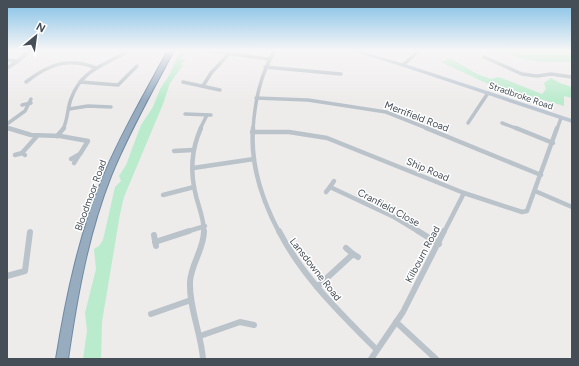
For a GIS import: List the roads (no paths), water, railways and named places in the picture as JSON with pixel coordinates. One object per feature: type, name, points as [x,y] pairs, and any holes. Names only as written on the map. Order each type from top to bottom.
[{"type":"highway","name":"Bloodmoor Road","points":[[62,359],[78,269],[96,206],[109,172],[125,138],[162,67]]},
{"type":"main road","name":"Stradbroke Road","points":[[409,67],[572,121]]},
{"type":"street","points":[[26,82],[48,67]]},
{"type":"street","points":[[129,68],[135,67]]},
{"type":"street","points":[[80,82],[120,85],[136,67]]},
{"type":"street","points":[[203,86],[217,67]]},
{"type":"street","name":"Lansdowne Road","points":[[265,67],[256,98],[252,132],[254,160],[260,193],[274,226],[290,254],[342,316],[376,349]]},
{"type":"street","points":[[266,67],[341,74]]},
{"type":"street","points":[[506,67],[515,72],[529,76],[551,74],[572,77]]},
{"type":"street","points":[[7,128],[37,136],[52,138],[58,136],[63,132],[67,123],[70,103],[80,82],[89,72],[96,68]]},
{"type":"street","points":[[184,82],[219,89]]},
{"type":"street","points":[[468,123],[488,93]]},
{"type":"street","name":"Merrifield Road","points":[[256,98],[308,100],[386,112],[541,175]]},
{"type":"street","points":[[7,124],[23,114],[29,108],[31,101],[22,105]]},
{"type":"street","points":[[69,109],[84,106],[111,107]]},
{"type":"street","points":[[99,112],[103,107]]},
{"type":"street","points":[[185,114],[209,115],[197,134],[193,150],[194,187],[204,226],[204,235],[191,272],[190,282],[191,300],[200,336],[203,359]]},
{"type":"street","name":"Ship Road","points":[[252,132],[289,132],[328,138],[464,193],[522,212],[527,211],[561,118]]},
{"type":"street","points":[[502,123],[553,143]]},
{"type":"street","points":[[14,155],[23,154],[37,136]]},
{"type":"street","points":[[58,136],[88,141],[80,154],[73,161]]},
{"type":"street","points":[[173,151],[193,150]]},
{"type":"street","points":[[193,168],[254,160]]},
{"type":"street","points":[[326,192],[334,181]]},
{"type":"street","points":[[163,195],[194,187]]},
{"type":"street","name":"Cranfield Close","points":[[330,187],[394,217],[439,244]]},
{"type":"street","points":[[535,191],[572,207]]},
{"type":"street","name":"Kilbourn Road","points":[[371,359],[376,349],[396,322],[439,244],[464,193]]},
{"type":"street","points":[[154,234],[156,244],[204,226]]},
{"type":"street","points":[[7,276],[25,271],[30,232]]},
{"type":"street","points":[[317,287],[345,263],[356,256],[346,248]]},
{"type":"street","points":[[151,314],[191,300]]},
{"type":"street","points":[[200,336],[240,322],[254,325]]},
{"type":"street","points":[[396,322],[436,359]]}]
